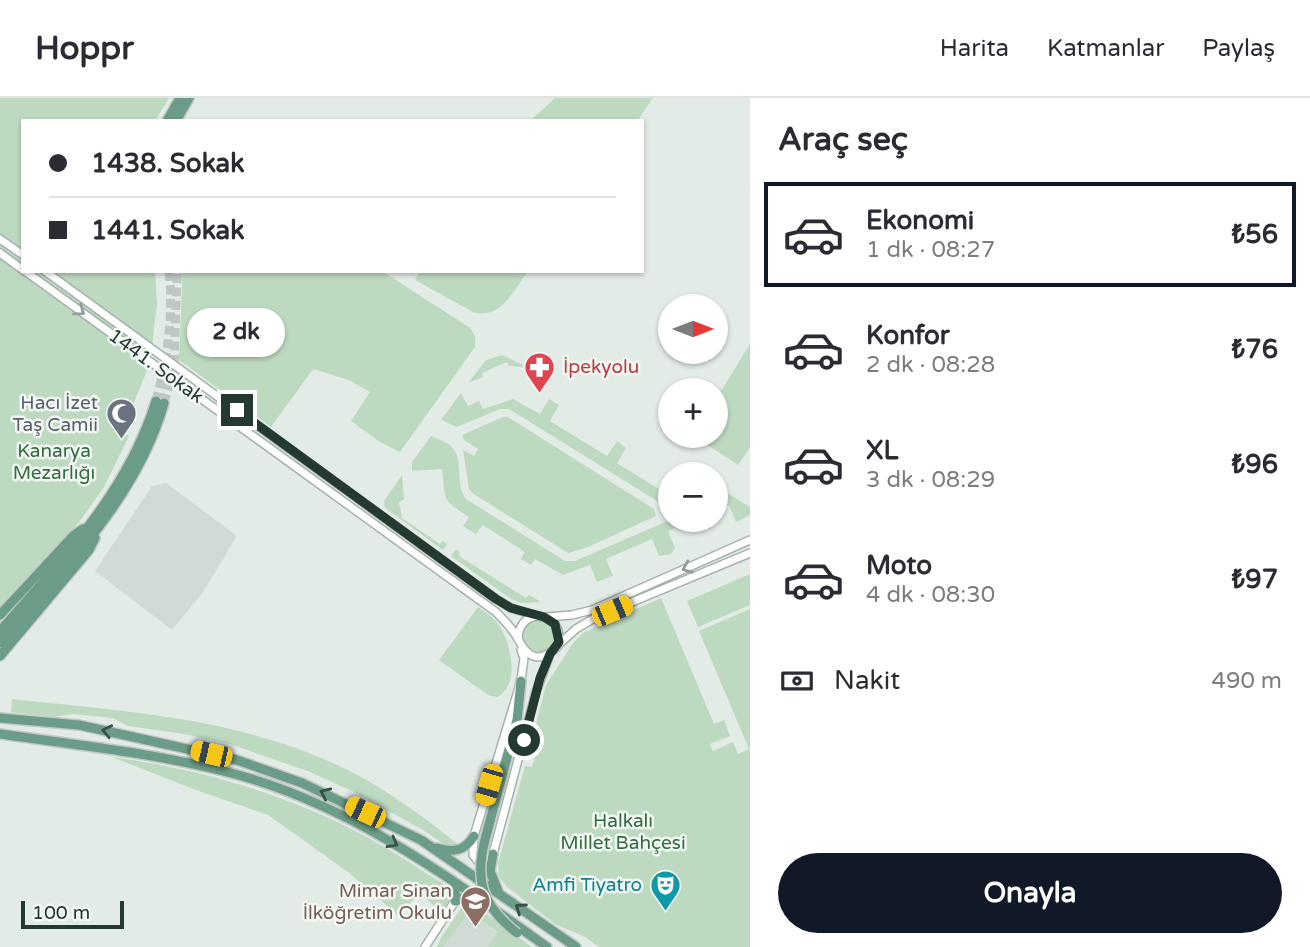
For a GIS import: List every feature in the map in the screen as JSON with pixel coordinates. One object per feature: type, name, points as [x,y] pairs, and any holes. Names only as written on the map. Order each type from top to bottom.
[{"type":"main road","points":[[168,119],[180,98]]},
{"type":"main road","points":[[177,119],[189,98]]},
{"type":"main road","points":[[0,643],[97,524],[150,444],[160,402]]},
{"type":"main road","points":[[0,615],[73,536],[97,524]]},
{"type":"main road","points":[[0,631],[97,524]]},
{"type":"main road","points":[[0,656],[89,550],[97,524]]},
{"type":"main road","points":[[522,681],[515,729],[479,862],[482,888],[495,914],[536,947]]},
{"type":"main road","points":[[0,715],[13,719],[79,725],[237,760],[302,783],[430,846],[576,947]]},
{"type":"main road","points":[[0,734],[129,752],[233,774],[295,795],[412,853],[547,947]]},
{"type":"main road","points":[[430,846],[456,851],[467,846],[474,836]]},
{"type":"main road","points":[[493,854],[492,879],[501,895]]},
{"type":"main road","points":[[455,883],[456,901],[472,894]]},
{"type":"street","points":[[0,239],[21,254]]},
{"type":"street","name":"1441. Sokak","points":[[0,253],[21,268]]},
{"type":"street","name":"1441. Sokak","points":[[28,273],[496,612],[519,643]]},
{"type":"street","name":"1441. Sokak","points":[[48,273],[506,606],[541,616]]},
{"type":"street","points":[[362,515],[369,506]]},
{"type":"street","points":[[750,540],[592,610],[572,615],[541,616],[525,621],[521,626],[519,643],[524,658],[522,681],[503,734],[474,836],[472,851],[475,859],[486,860],[493,854],[536,692],[550,654],[585,622],[750,553]]},
{"type":"street","points":[[541,616],[555,624],[558,630],[557,647]]},
{"type":"street","points":[[519,643],[524,652],[537,657],[550,654]]},
{"type":"street","points":[[425,946],[456,901]]},
{"type":"shaded area","points":[[166,483],[237,536],[204,591],[172,630],[95,571],[152,486]]},
{"type":"shaded area","name":"Mimar Sinan İlköğretim Okulu","points":[[468,911],[518,947],[443,947]]},
{"type":"green space","name":"Kanarya Mezarlığı","points":[[0,98],[169,98],[156,119],[21,119],[21,273],[155,273],[157,304],[150,363],[122,432],[129,436],[104,487],[80,521],[0,611]]},
{"type":"green space","points":[[555,98],[653,98],[638,119],[532,119]]},
{"type":"green space","points":[[181,273],[385,273],[470,328],[475,336],[475,347],[400,452],[380,442],[351,421],[370,392],[349,380],[313,369],[271,427],[179,360]]},
{"type":"green space","points":[[419,273],[527,273],[499,308],[483,313],[473,312],[415,280]]},
{"type":"green space","points":[[750,344],[750,447],[738,465],[712,448],[728,448],[728,380]]},
{"type":"green space","points":[[502,355],[523,365],[522,367],[509,366],[507,362],[482,373],[483,377],[468,383],[486,360]]},
{"type":"green space","points":[[461,393],[468,406],[479,401],[483,409],[513,399],[540,414],[549,399],[559,405],[550,421],[607,456],[617,441],[626,448],[617,463],[658,489],[658,502],[509,409],[500,409],[457,427],[441,420]]},
{"type":"green space","points":[[508,417],[654,509],[656,516],[588,547],[568,553],[472,493],[469,489],[463,450],[474,456],[478,449],[464,440],[462,435]]},
{"type":"green space","points":[[431,436],[447,443],[458,458],[462,493],[466,499],[565,561],[575,561],[658,525],[658,532],[668,532],[675,548],[671,554],[659,556],[652,539],[606,559],[613,576],[597,582],[590,565],[563,575],[535,559],[531,565],[521,559],[525,552],[483,525],[476,534],[463,526],[469,517],[446,498],[442,469],[412,471],[412,462]]},
{"type":"green space","points":[[402,475],[404,500],[399,502],[402,518],[440,544],[443,541],[447,544],[443,550],[385,508],[384,501]]},
{"type":"green space","points":[[728,493],[750,507],[750,515],[736,522],[729,505]]},
{"type":"green space","points":[[456,549],[460,552],[459,556],[526,598],[529,595],[541,602],[522,603],[511,599],[451,556]]},
{"type":"green space","points":[[750,574],[750,605],[698,627],[687,601]]},
{"type":"green space","name":"Halkalı Millet Bahçesi","points":[[661,598],[714,724],[724,720],[730,736],[710,744],[713,751],[733,742],[738,754],[749,749],[699,631],[750,609],[750,947],[599,947],[585,937],[555,924],[507,887],[499,877],[498,863],[525,766],[532,767],[536,754],[529,752],[546,685],[573,643],[583,633]]},
{"type":"green space","points":[[478,607],[499,625],[510,653],[512,663],[509,683],[497,697],[488,695],[439,660]]},
{"type":"green space","points":[[538,621],[549,626],[554,637],[549,648],[538,653],[527,648],[522,637],[527,626]]},
{"type":"green space","points":[[12,699],[176,718],[257,736],[296,748],[335,764],[384,790],[459,845],[442,843],[354,792],[310,772],[230,744],[128,726],[113,718],[73,714],[54,717],[11,712]]},
{"type":"green space","points":[[112,757],[209,776],[303,807],[363,835],[450,888],[453,891],[451,900],[440,911],[419,893],[399,916],[348,872],[268,815]]},
{"type":"green space","points":[[471,903],[532,947],[488,947],[498,932],[469,912],[443,947],[437,947],[464,904]]},
{"type":"tunnel","points":[[156,401],[168,337],[171,304],[169,273]]},
{"type":"tunnel","points":[[164,403],[174,367],[177,273]]},
{"type":"place","name":"İpekyolu","points":[[540,394]]},
{"type":"place","name":"Hacı İzet Taş Camii","points":[[121,441]]},
{"type":"place","name":"Amfi Tiyatro","points":[[665,912]]},
{"type":"place","name":"Mimar Sinan İlköğretim Okulu","points":[[475,929]]},
{"type":"route","points":[[237,410],[496,599],[520,612],[544,617],[555,624],[559,642],[550,654],[540,678],[524,740]]}]
